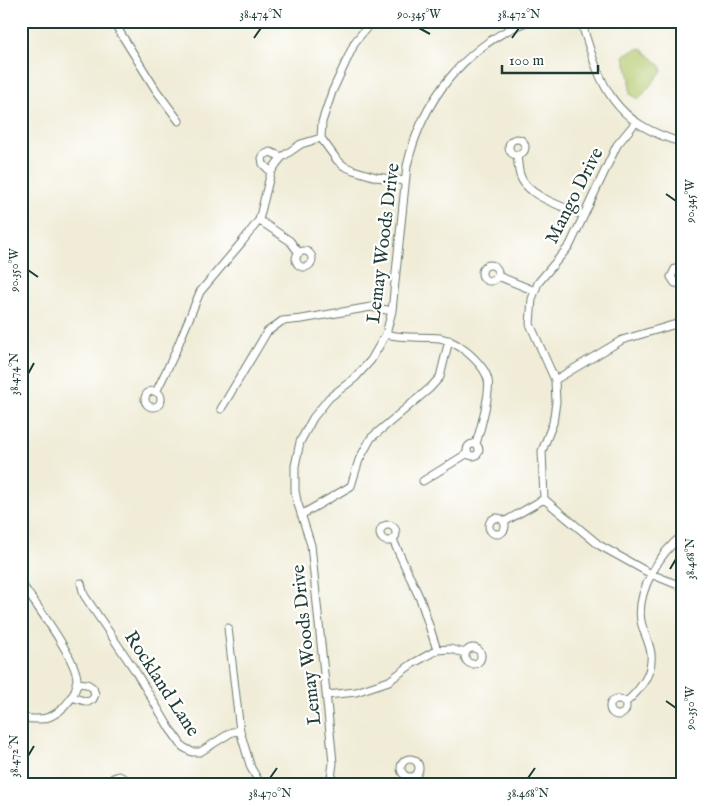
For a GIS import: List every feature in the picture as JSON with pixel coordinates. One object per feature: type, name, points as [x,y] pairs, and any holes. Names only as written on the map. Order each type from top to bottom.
[{"type":"street","points":[[113,21],[156,90],[179,122]]},
{"type":"street","points":[[372,21],[355,42],[332,92],[322,122],[321,138],[337,160],[344,166],[376,177],[405,181]]},
{"type":"street","name":"Lemay Woods Drive","points":[[330,785],[333,763],[311,546],[295,491],[295,466],[299,448],[306,429],[320,408],[329,398],[363,370],[377,351],[386,334],[392,311],[405,181],[411,149],[430,104],[443,85],[463,62],[504,32],[528,21]]},
{"type":"street","points":[[580,21],[592,56],[612,100],[636,122],[669,139],[683,143]]},
{"type":"street","name":"Mango Drive","points":[[544,499],[542,451],[553,423],[556,402],[555,380],[530,324],[532,299],[538,283],[570,244],[617,145],[636,122]]},
{"type":"street","points":[[156,392],[174,355],[200,292],[259,220],[271,172],[282,157],[301,144],[321,138]]},
{"type":"street","points":[[271,172],[263,164],[262,158],[264,155],[270,152],[282,157]]},
{"type":"street","points":[[517,155],[523,182],[530,189],[547,200],[583,216]]},
{"type":"street","points":[[259,220],[290,241],[299,253]]},
{"type":"street","points":[[683,269],[675,270],[671,276],[675,283],[683,284]]},
{"type":"street","points":[[498,276],[535,292]]},
{"type":"street","points":[[221,409],[268,332],[282,321],[371,308],[392,311]]},
{"type":"street","points":[[555,380],[622,340],[683,322]]},
{"type":"street","points":[[386,334],[449,340],[470,355],[486,374],[489,381],[476,444],[480,449],[478,455],[472,456],[468,453],[423,481]]},
{"type":"street","points":[[301,515],[351,486],[359,460],[371,438],[430,388],[440,377],[449,340]]},
{"type":"street","points":[[504,522],[544,499],[599,545],[651,574],[683,587]]},
{"type":"street","points":[[625,703],[638,693],[648,674],[650,664],[651,654],[641,622],[640,611],[643,592],[651,574],[671,544],[683,535]]},
{"type":"street","points":[[393,540],[421,602],[437,650]]},
{"type":"street","points":[[21,583],[73,664],[76,683],[72,697],[54,716],[39,720],[21,718]]},
{"type":"street","name":"Rockland Lane","points":[[81,583],[86,598],[183,747],[192,752],[200,752],[232,732],[240,731]]},
{"type":"street","points":[[228,628],[240,731],[247,757],[261,785]]},
{"type":"street","points":[[326,695],[356,692],[389,681],[412,664],[437,650],[450,649],[465,653]]},
{"type":"street","points":[[72,697],[88,702],[96,694],[93,688],[87,684],[76,683]]},
{"type":"street","points":[[111,785],[113,778],[119,776],[125,779],[127,785]]},
{"type":"street","points":[[416,776],[422,785]]},
{"type":"green space","points":[[641,48],[663,70],[639,99],[630,94],[630,79],[624,56]]}]
